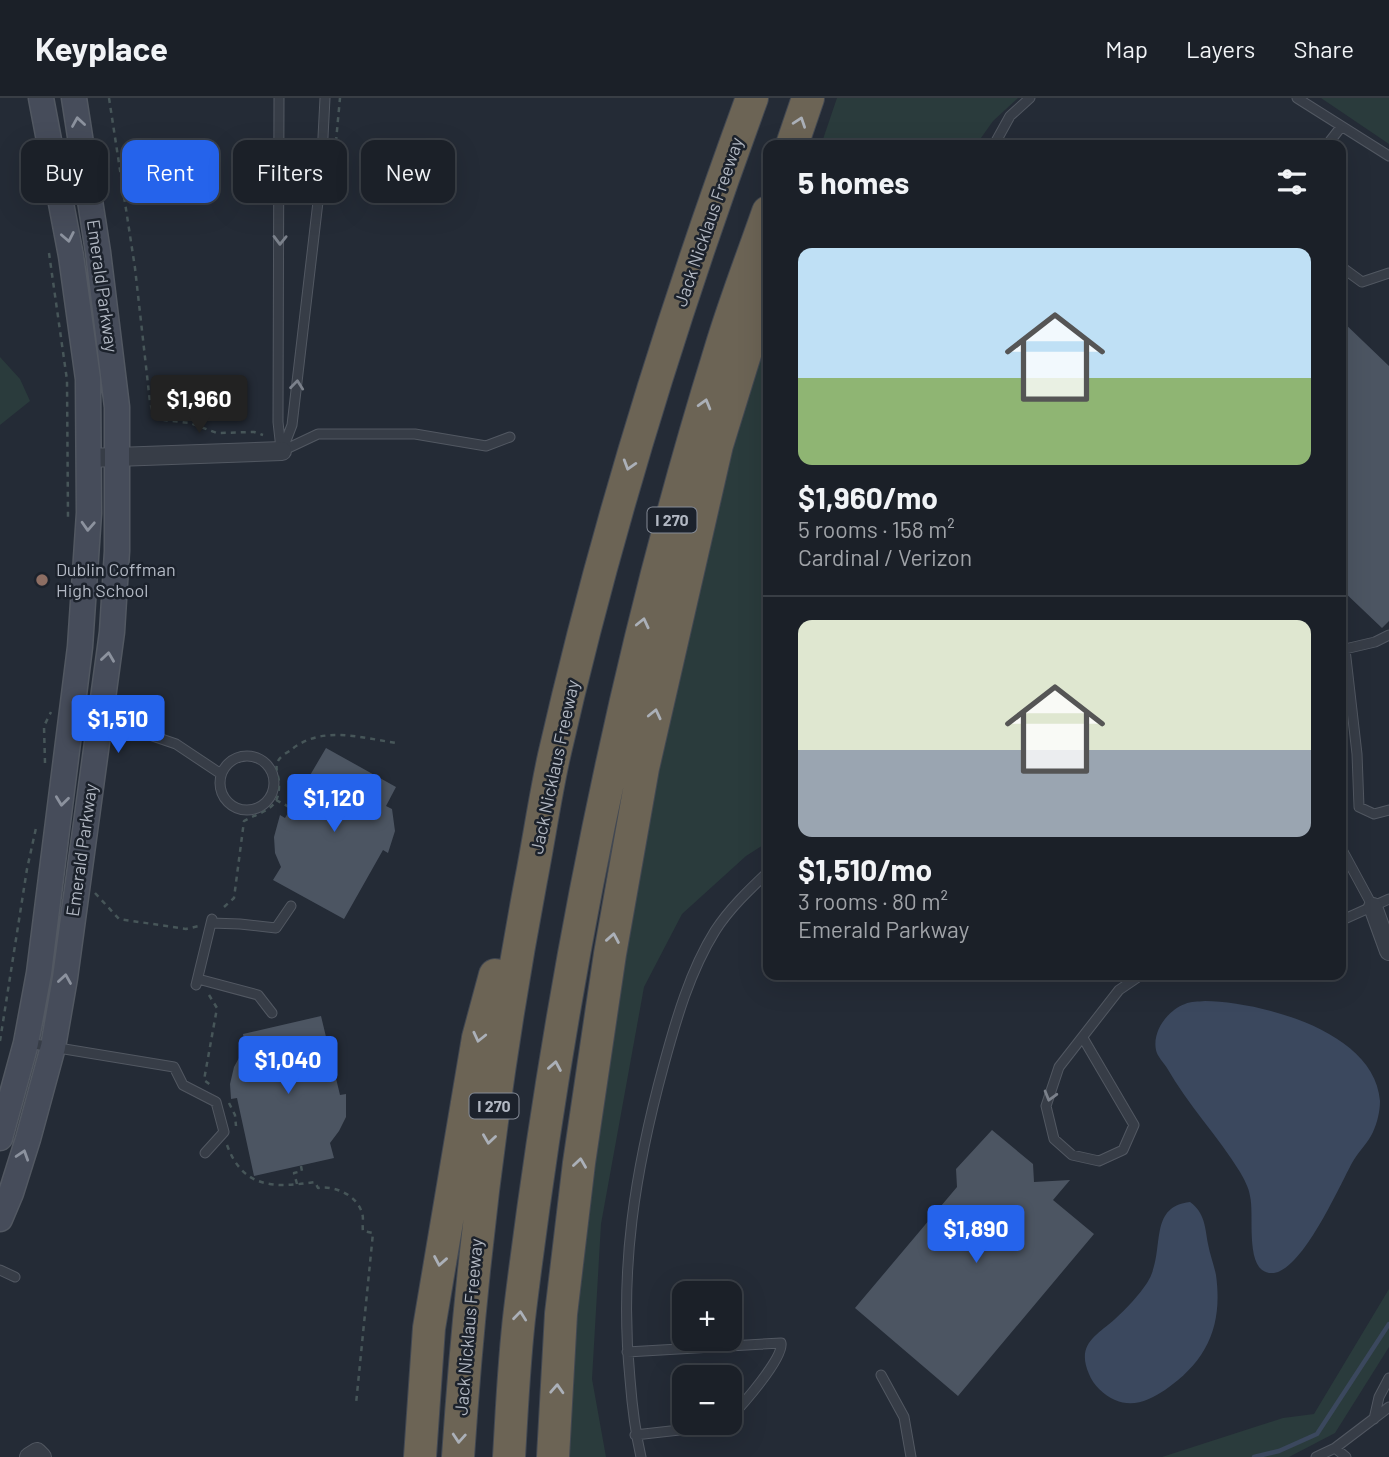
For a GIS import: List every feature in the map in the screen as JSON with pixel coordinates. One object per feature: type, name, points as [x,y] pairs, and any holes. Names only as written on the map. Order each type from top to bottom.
[{"type":"highway","name":"Jack Nicklaus Freeway","points":[[458,1457],[482,1185],[512,980],[554,758],[627,470],[708,217],[752,98]]},
{"type":"highway","points":[[794,140],[808,98]]},
{"type":"highway","name":"I 270","points":[[509,1457],[520,1313],[550,1096],[597,833],[648,604],[720,349],[763,226]]},
{"type":"highway","points":[[553,1457],[561,1314],[579,1163],[610,954],[643,768],[717,445],[755,321],[763,282]]},
{"type":"highway","points":[[420,1457],[429,1328],[478,1038],[554,758]]},
{"type":"main road","name":"Emerald Parkway","points":[[0,1138],[26,1043],[55,858],[80,647],[89,513],[88,379],[71,256],[41,98]]},
{"type":"main road","name":"Emerald Parkway","points":[[0,1219],[29,1139],[53,1047],[65,978],[112,632],[117,551],[116,394],[98,252],[74,98]]},
{"type":"street","points":[[88,458],[282,451]]},
{"type":"street","points":[[1373,907],[1389,951]]},
{"type":"street","points":[[30,1457],[37,1452],[42,1457]]},
{"type":"lane","points":[[279,98],[278,422],[282,451]]},
{"type":"lane","points":[[282,451],[292,425],[321,176],[325,98]]},
{"type":"lane","points":[[997,140],[1010,116],[1030,98]]},
{"type":"lane","points":[[1297,98],[1389,156]]},
{"type":"lane","points":[[1331,140],[1341,127]]},
{"type":"lane","points":[[1346,270],[1362,282],[1389,273]]},
{"type":"lane","points":[[282,451],[318,434],[415,434],[486,446],[510,438]]},
{"type":"lane","points":[[1346,645],[1375,642],[1389,635]]},
{"type":"lane","points":[[1346,668],[1357,754],[1359,807],[1374,814],[1389,810]]},
{"type":"lane","points":[[100,719],[176,744],[221,774]]},
{"type":"lane","points":[[252,756],[269,766],[273,789],[264,803],[250,810],[241,809],[229,803],[222,795],[221,774],[235,758],[252,756]]},
{"type":"lane","points":[[1346,857],[1373,907]]},
{"type":"lane","points":[[641,1457],[635,1435],[625,1308],[632,1203],[652,1109],[680,1005],[715,932],[748,890],[763,876]]},
{"type":"lane","points":[[1346,918],[1389,898]]},
{"type":"lane","points":[[272,1013],[258,995],[197,982],[212,920],[276,928],[291,906]]},
{"type":"lane","points":[[1083,1038],[1134,1125],[1124,1150],[1099,1161],[1072,1155],[1054,1139],[1046,1106],[1059,1067],[1119,990],[1134,980]]},
{"type":"lane","points":[[26,1043],[174,1067],[183,1085],[216,1102],[223,1132],[205,1153]]},
{"type":"lane","points":[[0,1270],[15,1277]]},
{"type":"lane","points":[[627,1352],[781,1343],[782,1350],[775,1363],[742,1403]]},
{"type":"lane","points":[[881,1376],[904,1417],[911,1457]]},
{"type":"lane","points":[[1374,1419],[1379,1397],[1389,1378]]},
{"type":"lane","points":[[1316,1457],[1335,1448],[1389,1407]]},
{"type":"lane","points":[[635,1435],[672,1430]]},
{"type":"lane","points":[[1335,1448],[1346,1457]]},
{"type":"path","points":[[109,98],[135,268],[153,413],[164,420],[190,423],[217,433],[254,432],[263,435],[282,451]]},
{"type":"path","points":[[48,246],[67,380],[68,528]]},
{"type":"path","points":[[45,764],[44,726],[55,705]]},
{"type":"path","points":[[224,907],[234,898],[244,821],[267,811],[276,800],[279,791],[276,769],[279,759],[312,737],[324,734],[397,743]]},
{"type":"path","points":[[276,800],[291,808]]},
{"type":"path","points":[[0,1041],[27,869],[39,816]]},
{"type":"path","points":[[90,888],[119,919],[186,929],[212,920]]},
{"type":"path","points":[[209,995],[217,1008],[204,1080],[218,1091]]},
{"type":"path","points":[[227,1101],[235,1115],[236,1127]]},
{"type":"path","points":[[232,1137],[227,1146],[249,1176],[265,1185],[315,1182],[318,1188],[333,1189],[350,1196],[362,1212],[363,1231],[373,1233],[356,1404]]},
{"type":"path","points":[[297,1184],[294,1173],[302,1171],[301,1166]]},
{"type":"shaded area","points":[[837,98],[1018,98],[993,121],[980,140],[823,140]]},
{"type":"shaded area","points":[[1321,98],[1389,98],[1389,144]]},
{"type":"shaded area","points":[[763,321],[763,845],[746,856],[682,914],[644,987],[601,1224],[592,1379],[606,1457],[562,1457],[587,1160],[683,623]]},
{"type":"shaded area","points":[[0,357],[20,379],[30,401],[0,425]]},
{"type":"shaded area","points":[[1389,1289],[1389,1347],[1335,1433],[1289,1457],[1162,1457],[1283,1418],[1314,1414]]},
{"type":"water","points":[[1205,1001],[1255,1007],[1284,1015],[1312,1025],[1337,1039],[1358,1056],[1373,1077],[1380,1101],[1373,1132],[1352,1163],[1319,1226],[1297,1258],[1274,1273],[1264,1271],[1254,1255],[1250,1196],[1243,1178],[1184,1095],[1156,1050],[1156,1036],[1167,1016],[1187,1003]]},
{"type":"water","points":[[1190,1202],[1204,1221],[1216,1275],[1217,1310],[1209,1341],[1192,1367],[1159,1394],[1135,1403],[1115,1400],[1099,1389],[1091,1378],[1086,1364],[1087,1348],[1095,1336],[1128,1306],[1147,1283],[1153,1271],[1162,1222],[1168,1212],[1176,1206]]},
{"type":"building","points":[[1346,325],[1389,366],[1389,621],[1382,628],[1346,594]]},
{"type":"building","points":[[326,748],[396,787],[386,806],[392,809],[395,831],[388,853],[383,850],[344,919],[273,880],[281,867],[275,853],[274,837],[280,815],[285,818]]},
{"type":"building","points":[[321,1016],[340,1095],[346,1094],[346,1117],[330,1143],[334,1158],[254,1176],[237,1098],[231,1099],[230,1084],[234,1067],[240,1056],[247,1055],[243,1034]]},
{"type":"building","points":[[992,1130],[1033,1164],[1034,1182],[1070,1180],[1053,1200],[1094,1234],[958,1396],[855,1308],[957,1187],[956,1169]]},
{"type":"waterway","points":[[1254,1457],[1279,1451],[1317,1434],[1389,1324]]},
{"type":"place","name":"Dublin Coffman High School","points":[[42,580]]}]
